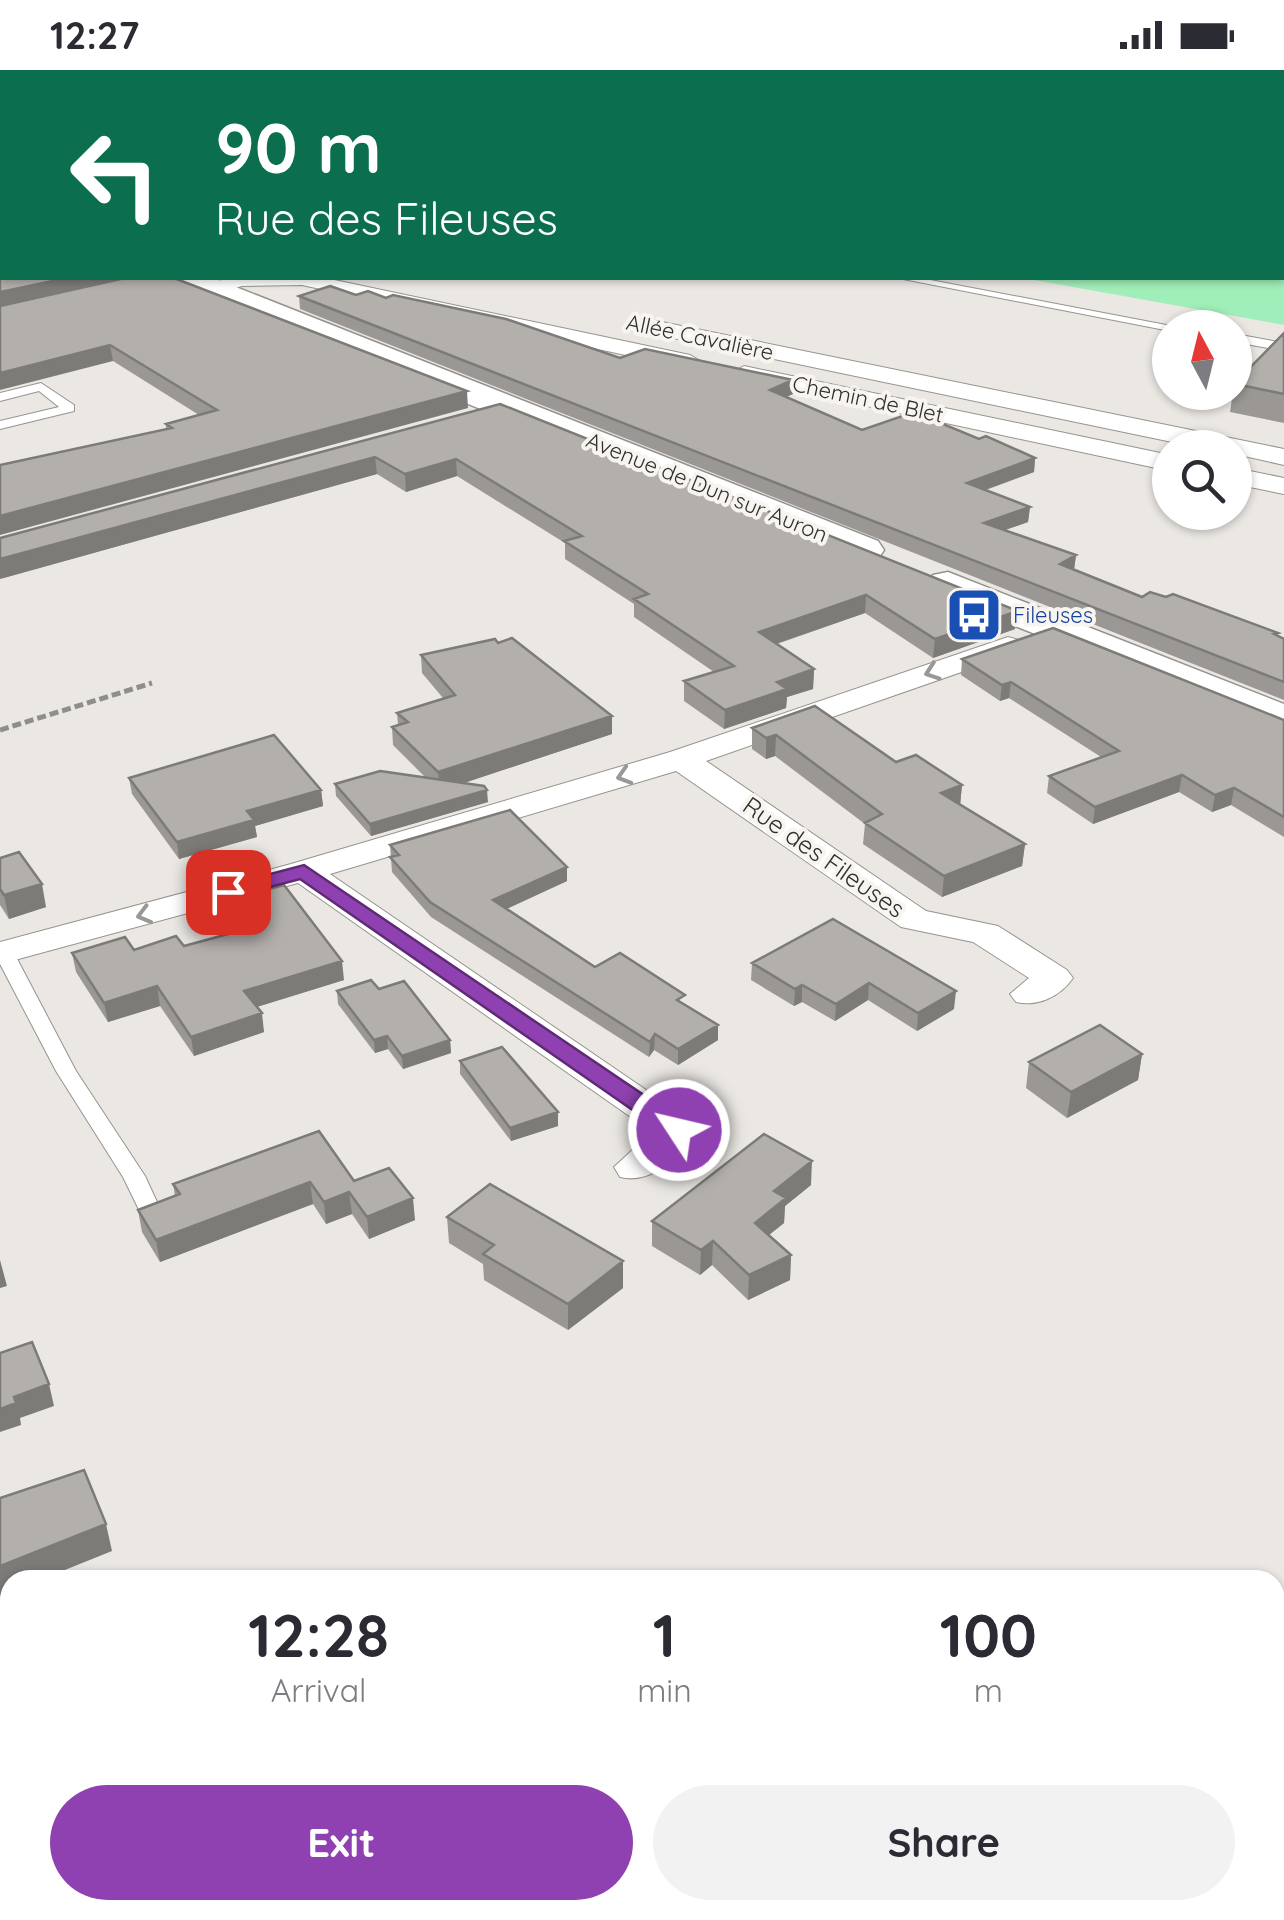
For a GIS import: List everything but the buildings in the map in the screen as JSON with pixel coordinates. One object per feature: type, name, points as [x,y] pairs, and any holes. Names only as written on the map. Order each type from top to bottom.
[{"type":"main road","name":"Avenue de Dun sur Auron","points":[[199,283],[1284,720]]},
{"type":"street","name":"Chemin de Blet","points":[[199,283],[241,280]]},
{"type":"street","name":"Chemin de Blet","points":[[307,280],[1152,459]]},
{"type":"street","points":[[419,280],[448,286]]},
{"type":"street","name":"Allée Cavalière","points":[[623,322],[1284,458]]},
{"type":"street","points":[[460,421],[510,407]]},
{"type":"street","points":[[1252,479],[1284,486]]},
{"type":"street","points":[[2,953],[304,871],[681,759],[1057,628]]},
{"type":"street","name":"Rue des Fileuses","points":[[681,759],[914,919],[984,934],[1054,978],[1030,994]]},
{"type":"street","points":[[304,871],[679,1130],[635,1167]]},
{"type":"lane","points":[[915,280],[1152,324]]},
{"type":"lane","points":[[1252,341],[1284,347]]},
{"type":"lane","points":[[0,398],[40,387],[70,408],[0,425]]},
{"type":"lane","points":[[2,953],[66,1071],[134,1176],[153,1217]]},
{"type":"path","points":[[0,730],[152,683]]},
{"type":"green space","points":[[1034,280],[1284,280],[1284,325],[1252,319],[1252,310],[1201,310]]},
{"type":"place","name":"Fileuses","points":[[974,615]]},
{"type":"route","points":[[228,892],[304,871],[679,1130]]}]
